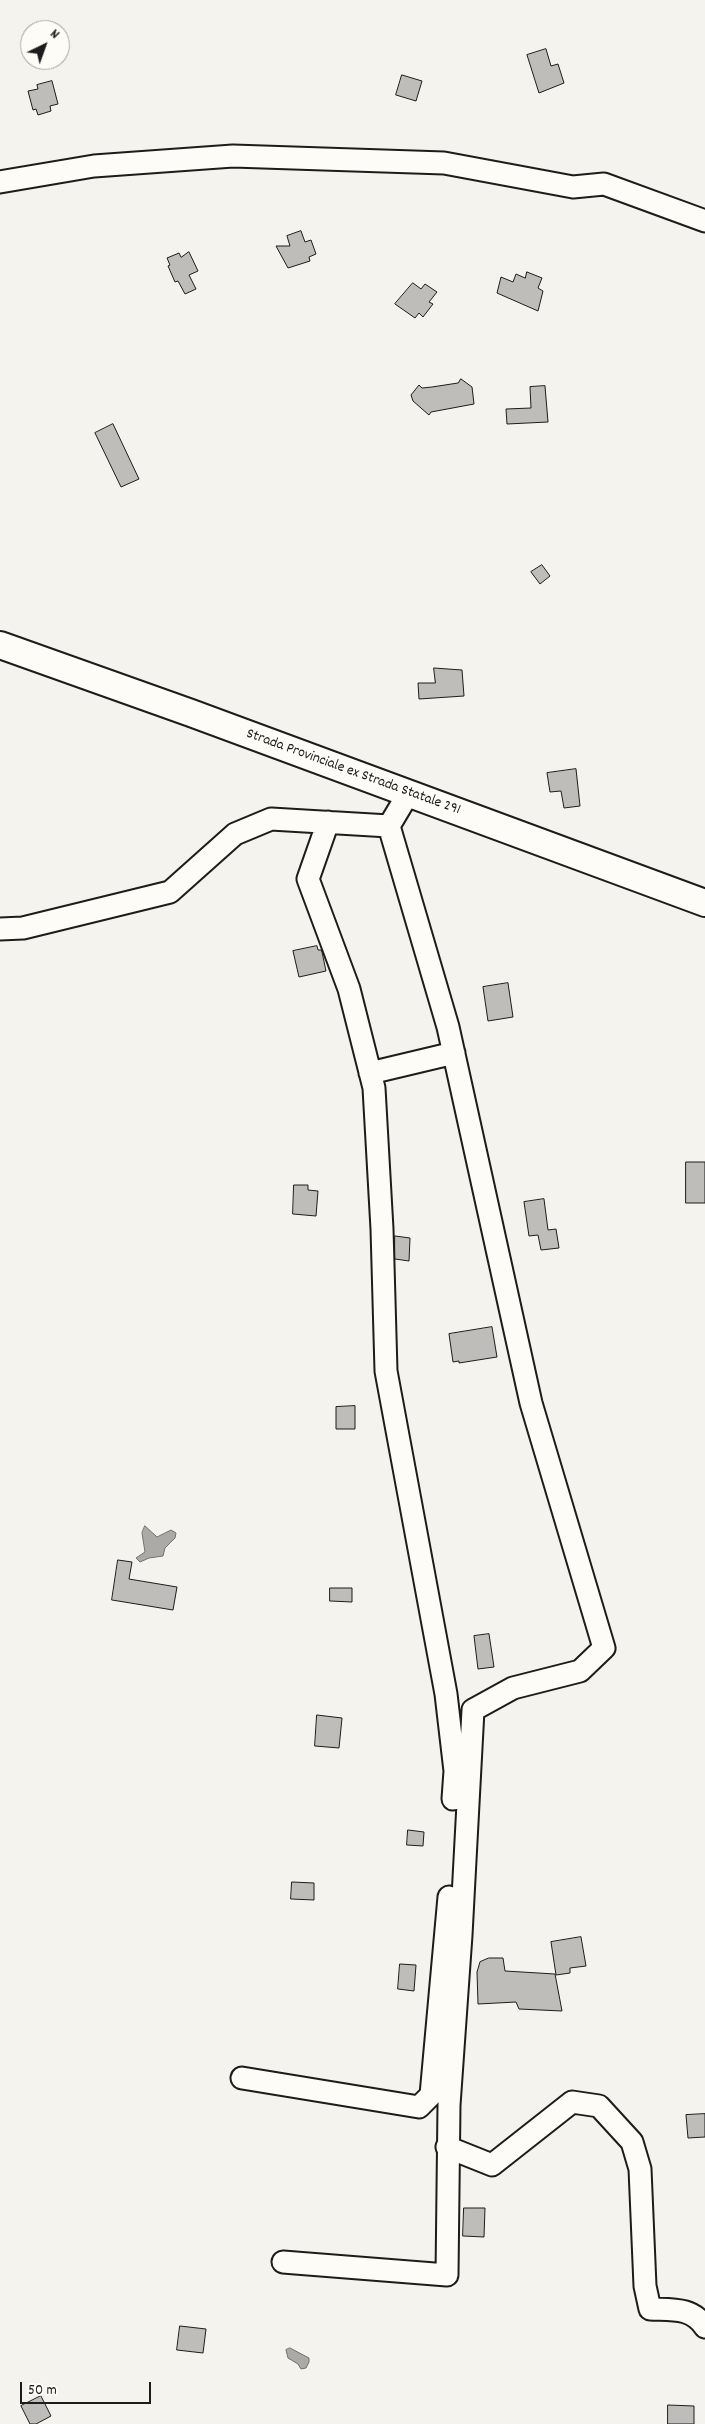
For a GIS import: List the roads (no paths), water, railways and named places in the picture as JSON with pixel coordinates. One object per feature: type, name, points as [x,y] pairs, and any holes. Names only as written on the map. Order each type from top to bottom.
[{"type":"street","points":[[0,182],[94,166],[233,156],[444,164],[573,188],[604,184],[705,221]]},
{"type":"street","name":"Strada Provinciale ex Strada Statale 291","points":[[0,645],[705,903]]},
{"type":"street","points":[[283,2262],[447,2275],[448,2147],[473,1710],[512,1688],[580,1671],[604,1648],[531,1403],[448,1027],[389,826],[408,794]]},
{"type":"street","points":[[0,929],[23,928],[170,892],[236,834],[271,819],[389,826]]},
{"type":"street","points":[[242,2078],[419,2107],[431,2095],[448,1904],[455,1770],[446,1694],[386,1371],[382,1219],[374,1088],[349,989],[308,879],[328,822]]},
{"type":"street","points":[[370,1073],[454,1053]]},
{"type":"street","points":[[448,2147],[492,2166],[572,2102],[599,2106],[632,2142],[640,2169],[645,2286],[650,2309],[690,2312],[705,2327]]}]
